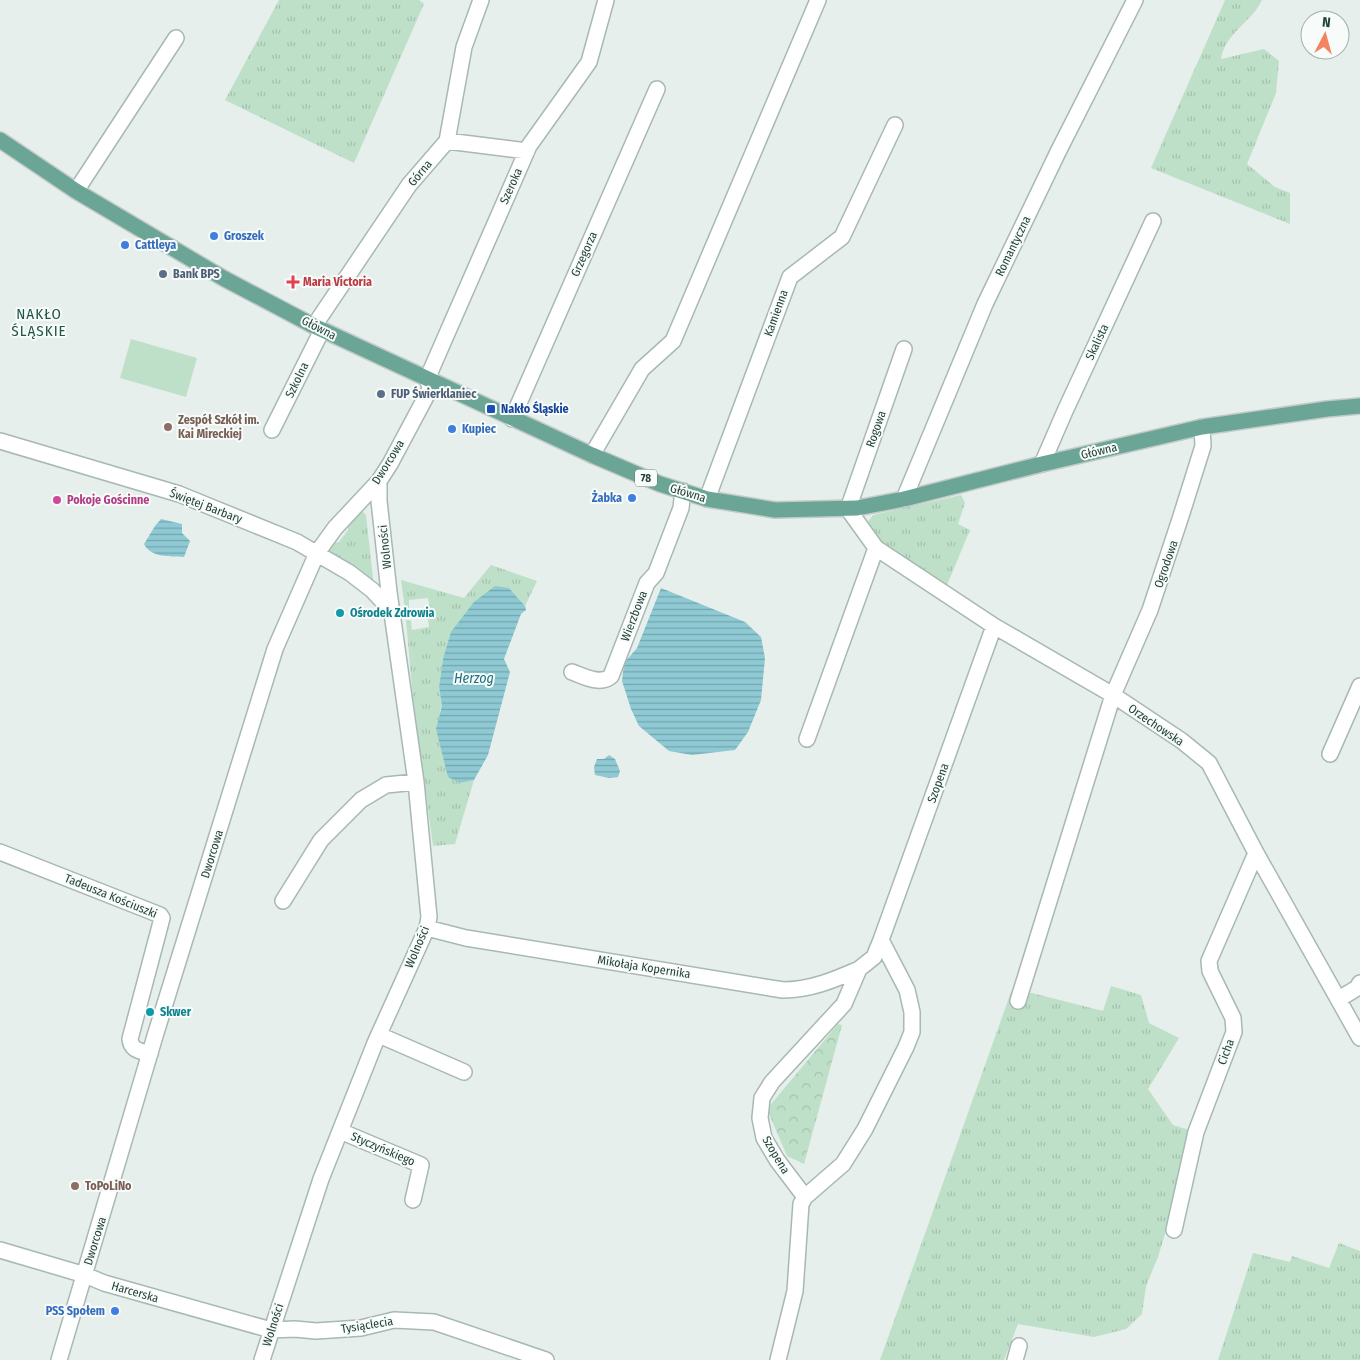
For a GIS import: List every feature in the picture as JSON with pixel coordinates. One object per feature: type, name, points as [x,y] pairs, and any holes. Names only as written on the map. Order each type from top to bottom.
[{"type":"main road","name":"Główna","points":[[0,140],[76,191],[223,278],[318,328],[592,455],[660,484],[707,499],[775,510],[848,510],[904,499],[1042,464],[1202,427],[1360,406]]},
{"type":"street","points":[[481,0],[464,47],[447,141],[527,150]]},
{"type":"street","name":"Szeroka","points":[[428,380],[527,150],[589,62],[606,0]]},
{"type":"street","points":[[592,455],[642,369],[673,341],[818,0]]},
{"type":"street","name":"Romantyczna","points":[[904,499],[985,304],[1058,152],[1135,0]]},
{"type":"street","points":[[76,191],[176,38]]},
{"type":"street","name":"Grzegorza","points":[[512,419],[657,89]]},
{"type":"street","name":"Kamienna","points":[[707,499],[790,277],[842,238],[895,125]]},
{"type":"street","name":"Górna","points":[[318,328],[409,185],[447,141]]},
{"type":"street","name":"Skalista","points":[[1042,464],[1153,221]]},
{"type":"street","name":"Szkolna","points":[[272,430],[318,328]]},
{"type":"street","name":"Rogowa","points":[[848,510],[904,350]]},
{"type":"street","name":"Dworcowa","points":[[59,1360],[150,1054],[275,649],[317,553],[335,528],[378,481],[390,464],[430,389],[428,380]]},
{"type":"street","name":"Ogrodowa","points":[[1018,1001],[1113,695],[1150,610],[1182,516],[1203,446],[1202,427]]},
{"type":"street","name":"Świętej Barbary","points":[[0,441],[179,494],[297,542],[357,578],[372,590],[392,611]]},
{"type":"street","name":"Wolności","points":[[262,1360],[322,1179],[340,1131],[379,1035],[427,928],[429,917],[416,782],[392,611],[378,481]]},
{"type":"street","name":"Wierzbowa","points":[[572,672],[601,680],[612,676],[647,583],[656,573],[667,545],[681,508],[683,491]]},
{"type":"street","name":"Orzechowska","points":[[848,510],[876,548],[994,626],[1113,695],[1182,741],[1209,763],[1256,853],[1360,1038]]},
{"type":"street","points":[[807,739],[876,548]]},
{"type":"street","name":"Szopena","points":[[805,1197],[777,1160],[764,1138],[760,1118],[762,1098],[772,1082],[844,1004],[859,969],[874,957],[994,626]]},
{"type":"street","points":[[1330,754],[1360,686]]},
{"type":"street","points":[[283,901],[321,840],[361,800],[386,785],[416,782]]},
{"type":"street","name":"Tadeusza Kościuszki","points":[[0,852],[160,914],[162,918],[130,1039],[130,1043],[135,1049],[150,1054]]},
{"type":"street","name":"Cicha","points":[[1174,1230],[1196,1132],[1234,1032],[1233,1018],[1210,971],[1208,962],[1256,853]]},
{"type":"street","name":"Mikołaja Kopernika","points":[[427,928],[466,938],[783,990],[798,990],[827,983],[859,969]]},
{"type":"street","points":[[778,1360],[795,1290],[801,1204],[805,1197],[843,1164],[865,1129],[912,1032],[912,1012],[907,990],[881,940]]},
{"type":"street","points":[[1339,999],[1357,988],[1360,983]]},
{"type":"street","points":[[379,1035],[464,1072]]},
{"type":"street","name":"Styczyńskiego","points":[[340,1131],[420,1165],[413,1200]]},
{"type":"street","name":"Harcerska","points":[[0,1250],[85,1275],[104,1283],[271,1330]]},
{"type":"street","name":"Tysiąclecia","points":[[271,1330],[295,1329],[316,1331],[361,1328],[394,1320],[434,1322],[546,1360]]},
{"type":"green space","points":[[279,0],[419,0],[424,4],[354,163],[225,100]]},
{"type":"green space","points":[[1225,0],[1262,0],[1258,8],[1228,42],[1221,59],[1264,49],[1279,61],[1276,93],[1247,164],[1275,187],[1290,193],[1290,224],[1151,168]]},
{"type":"green space","points":[[131,339],[197,358],[186,397],[120,378]]},
{"type":"green space","points":[[961,495],[965,503],[958,524],[970,530],[947,585],[872,538],[867,523],[873,515]]},
{"type":"green space","points":[[361,510],[366,515],[374,587],[327,552],[332,543],[339,542],[348,530],[348,523]]},
{"type":"green space","points":[[491,565],[537,581],[525,606],[509,588],[443,659],[439,687],[442,706],[440,711],[460,783],[474,780],[455,844],[433,846],[413,699],[406,620],[411,621],[412,630],[429,627],[428,618],[431,617],[428,598],[409,600],[409,608],[405,610],[401,580],[464,598]]},
{"type":"green space","points":[[1111,986],[1141,995],[1149,1023],[1179,1038],[1148,1089],[1173,1125],[1196,1132],[1158,1257],[1146,1286],[1142,1314],[1126,1329],[1094,1337],[1018,1324],[1004,1360],[880,1360],[1011,992],[1032,993],[1103,1011]]},
{"type":"green space","points":[[838,1024],[842,1025],[804,1164],[787,1156],[767,1109]]},
{"type":"green space","points":[[1339,1243],[1360,1251],[1360,1360],[1218,1360],[1253,1253],[1290,1262],[1292,1256],[1329,1268]]},
{"type":"water","points":[[161,519],[182,524],[182,533],[190,541],[184,557],[156,554],[147,549],[144,544]]},
{"type":"water","name":"Herzog","points":[[495,586],[509,588],[525,606],[526,610],[521,614],[504,659],[510,672],[488,755],[474,780],[460,783],[448,777],[436,729],[442,706],[439,687],[443,659],[451,632],[474,602]]},
{"type":"water","points":[[661,588],[745,622],[761,637],[765,658],[761,700],[748,732],[735,750],[692,755],[669,751],[639,726],[631,709],[622,681],[624,663],[637,648]]},
{"type":"water","points":[[609,755],[615,759],[620,771],[618,777],[609,778],[595,775],[594,767],[597,759],[604,759]]},
{"type":"place","name":"Groszek","points":[[214,236]]},
{"type":"place","name":"Cattleya","points":[[125,245]]},
{"type":"place","name":"Bank BPS","points":[[163,274]]},
{"type":"place","name":"Maria Victoria","points":[[293,282]]},
{"type":"place","name":"FUP Świerklaniec","points":[[381,394]]},
{"type":"place","name":"Nakło Śląskie","points":[[491,409]]},
{"type":"place","name":"Zespół Szkół im. Kai Mireckiej","points":[[168,427]]},
{"type":"place","name":"Kupiec","points":[[452,429]]},
{"type":"place","name":"Żabka","points":[[632,498]]},
{"type":"place","name":"Pokoje Gościnne","points":[[57,500]]},
{"type":"place","name":"Ośrodek Zdrowia","points":[[340,613]]},
{"type":"place","name":"Skwer","points":[[150,1012]]},
{"type":"place","name":"ToPoLiNo","points":[[75,1186]]},
{"type":"place","name":"PSS Społem","points":[[115,1311]]},
{"type":"district","name":"NAKŁO ŚLĄSKIE","points":[[39,322]]}]
